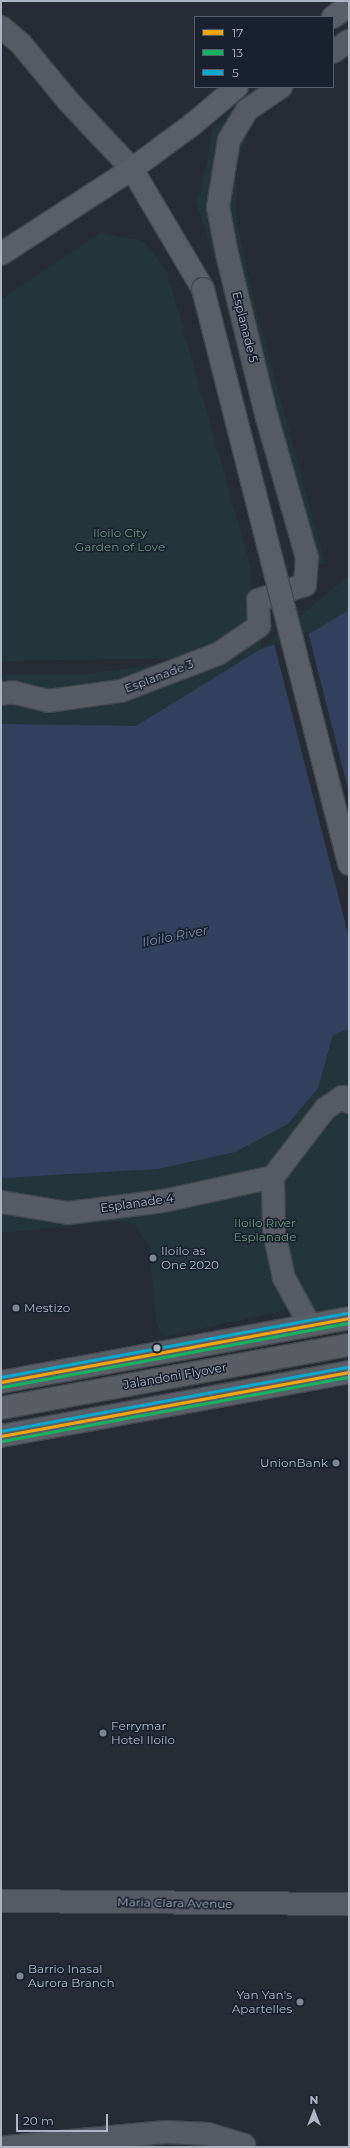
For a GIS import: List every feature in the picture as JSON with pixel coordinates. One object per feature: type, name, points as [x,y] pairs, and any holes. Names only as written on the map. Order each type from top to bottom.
[{"type":"highway","name":"Jalandoni Flyover","points":[[1,1408],[349,1344]]},
{"type":"main road","points":[[334,16],[349,6]]},
{"type":"main road","points":[[1,254],[132,169],[193,124],[236,88]]},
{"type":"main road","points":[[132,169],[203,289],[349,864]]},
{"type":"main road","points":[[1,1382],[349,1318]]},
{"type":"main road","points":[[1,1436],[349,1372]]},
{"type":"street","points":[[1,27],[21,44],[69,102],[132,169]]},
{"type":"street","points":[[334,51],[349,41]]},
{"type":"street","name":"Esplanade 5","points":[[258,600],[305,585],[307,558],[267,418],[227,254],[218,207],[229,140],[247,110],[280,88]]},
{"type":"street","name":"Esplanade 3","points":[[1,694],[12,692],[48,701],[122,691],[218,654],[259,626],[258,600]]},
{"type":"street","points":[[310,1325],[294,1298],[280,1265],[274,1232],[272,1177],[325,1109],[342,1097],[349,1102]]},
{"type":"street","name":"Esplanade 4","points":[[1,1202],[68,1213],[163,1201],[272,1177]]},
{"type":"street","name":"Maria Clara Avenue","points":[[1,1901],[349,1904]]},
{"type":"street","points":[[7,2147],[165,2132],[208,2134],[244,2146]]},
{"type":"green space","points":[[255,88],[296,88],[255,116],[236,165],[237,224],[256,309],[325,563],[299,570],[260,443],[215,261],[196,201],[205,172],[213,129]]},
{"type":"green space","name":"Iloilo City Garden of Love","points":[[100,233],[144,241],[167,272],[251,567],[249,620],[252,590],[261,618],[261,649],[349,575],[349,708],[1,775],[1,674],[86,674],[204,658],[1,661],[1,299]]},
{"type":"green space","name":"Iloilo River Esplanade","points":[[349,1029],[349,1302],[343,1307],[291,1321],[287,1310],[162,1337],[156,1322],[149,1246],[134,1224],[118,1221],[1,1233],[1,1172],[53,1175],[158,1169],[333,1034]]},
{"type":"water","name":"Iloilo River","points":[[349,610],[349,1029],[333,1035],[318,1088],[288,1124],[235,1152],[158,1169],[1,1178],[1,724],[136,726],[261,649],[309,634]]},
{"type":"pier","points":[[308,632],[349,793],[349,938],[274,643]]},
{"type":"transit line","name":"5","points":[[1,1377],[348,1313]]},
{"type":"transit line","name":"17","points":[[1,1382],[349,1318]]},
{"type":"transit line","name":"13","points":[[2,1387],[349,1323]]},
{"type":"transit line","name":"5","points":[[1,1431],[348,1367]]},
{"type":"transit line","name":"17","points":[[1,1436],[349,1372]]},
{"type":"transit line","name":"13","points":[[2,1441],[349,1377]]},
{"type":"place","name":"Iloilo as One 2020","points":[[153,1258]]},
{"type":"place","name":"Mestizo","points":[[16,1308]]},
{"type":"place","name":"UnionBank","points":[[336,1463]]},
{"type":"place","name":"Ferrymar Hotel Iloilo","points":[[103,1733]]},
{"type":"place","name":"Barrio Inasal Aurora Branch","points":[[20,1976]]},
{"type":"place","name":"Yan Yan's Apartelles","points":[[300,2002]]}]
